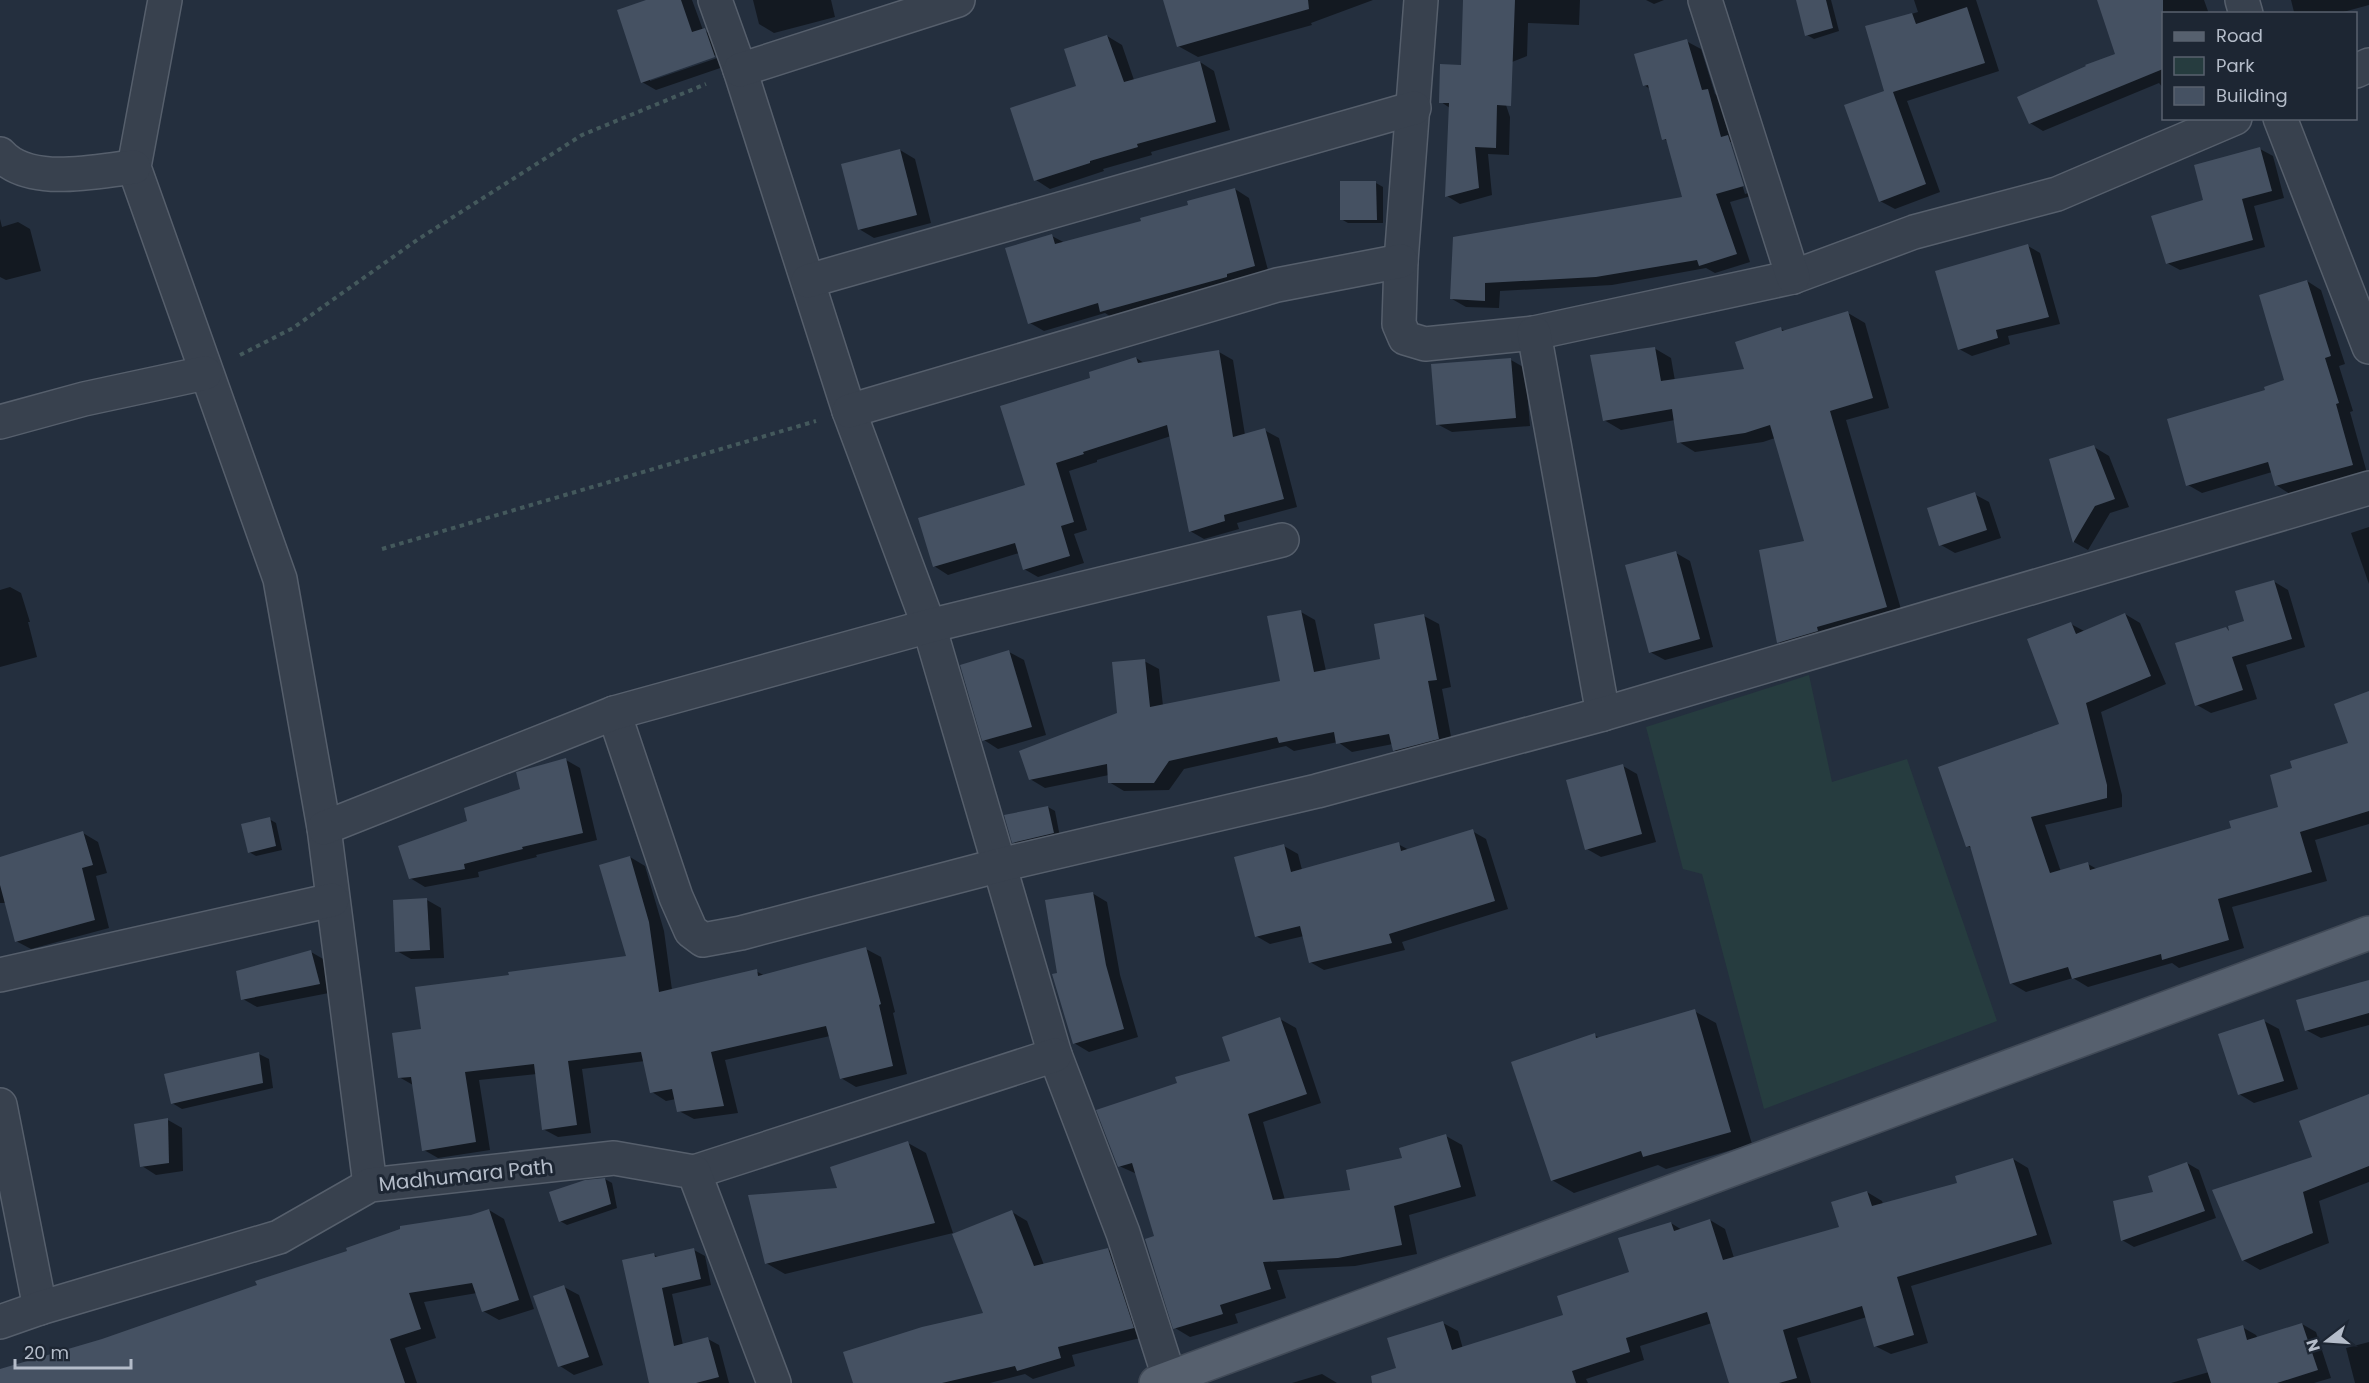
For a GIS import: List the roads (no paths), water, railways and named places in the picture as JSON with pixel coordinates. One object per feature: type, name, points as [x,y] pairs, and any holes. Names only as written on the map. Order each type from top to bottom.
[{"type":"main road","points":[[1165,1381],[2369,933]]},
{"type":"street","points":[[165,0],[134,167],[280,579],[324,828],[370,1185]]},
{"type":"street","points":[[715,0],[740,70],[849,411],[929,626],[1055,1055],[1123,1233],[1165,1381]]},
{"type":"street","points":[[740,70],[958,0]]},
{"type":"street","points":[[1421,0],[1401,261],[1399,324],[1406,338],[1425,344],[1534,333],[1793,277],[1914,232],[2057,194],[2230,120]]},
{"type":"street","points":[[1705,0],[1793,277]]},
{"type":"street","points":[[808,281],[1414,108]]},
{"type":"street","points":[[2281,120],[2369,347]]},
{"type":"street","points":[[0,154],[8,163],[43,175],[134,167]]},
{"type":"street","points":[[849,411],[1277,285],[1401,261]]},
{"type":"street","points":[[1534,333],[1603,714]]},
{"type":"street","points":[[0,422],[84,399],[206,373]]},
{"type":"street","points":[[614,712],[676,897],[691,931],[704,940],[741,933],[1000,864],[1317,791],[1603,714],[2369,488]]},
{"type":"street","points":[[324,828],[614,712],[929,626],[1282,540]]},
{"type":"street","points":[[0,975],[332,900]]},
{"type":"street","points":[[774,1383],[694,1172],[1055,1055]]},
{"type":"street","points":[[0,1105],[40,1308]]},
{"type":"street","name":"Madhumara Path","points":[[0,1322],[279,1237],[370,1185],[615,1158],[694,1172]]}]
